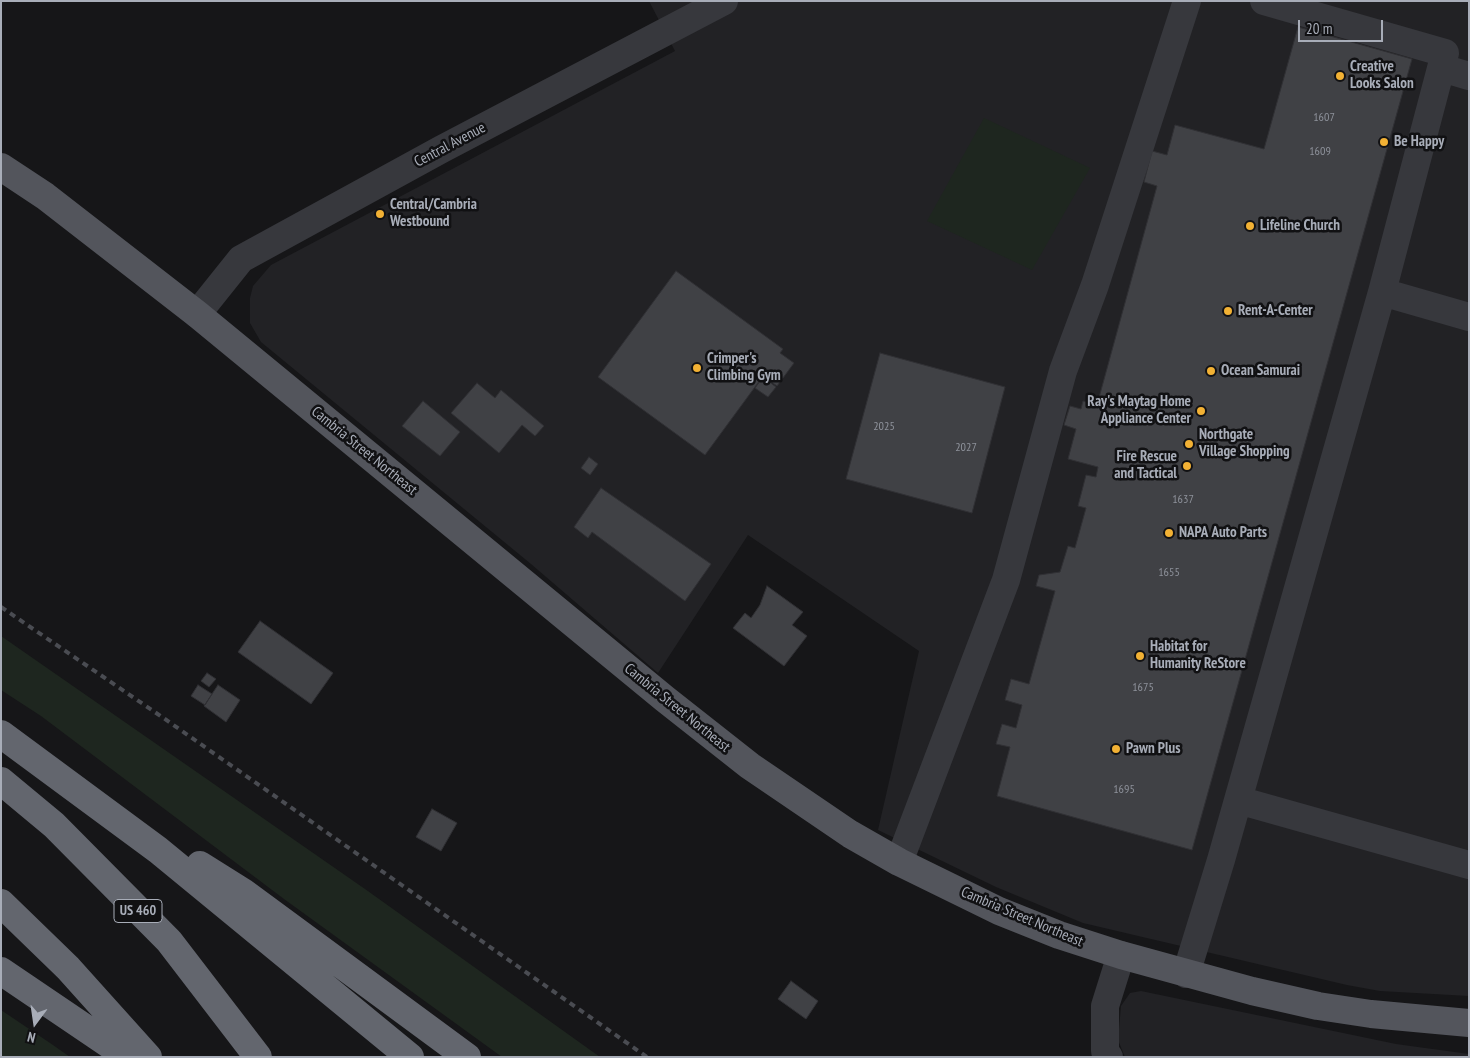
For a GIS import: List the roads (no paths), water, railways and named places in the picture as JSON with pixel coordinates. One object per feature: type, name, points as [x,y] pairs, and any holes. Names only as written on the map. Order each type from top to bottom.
[{"type":"highway","points":[[1,734],[70,784],[203,886],[410,1057]]},
{"type":"highway","name":"US 460","points":[[1,781],[54,825],[169,941],[258,1057]]},
{"type":"highway","points":[[70,784],[243,892],[467,1057]]},
{"type":"highway","points":[[5,907],[68,968],[148,1057]]},
{"type":"highway","points":[[1,971],[128,1057]]},
{"type":"main road","name":"Cambria Street Northeast","points":[[1,167],[45,196],[197,314],[665,699],[750,766],[850,834],[899,862],[999,911],[1059,935],[1121,956],[1318,1006],[1398,1017],[1469,1023]]},
{"type":"street","name":"Central Avenue","points":[[197,314],[241,259],[442,149],[724,1]]},
{"type":"street","points":[[899,862],[1006,580],[1063,371],[1095,285],[1187,1]]},
{"type":"street","points":[[1186,974],[1238,800],[1382,292],[1446,53],[1264,1]]},
{"type":"street","points":[[1442,68],[1469,76]]},
{"type":"street","points":[[1382,292],[1469,317]]},
{"type":"street","points":[[1238,800],[1469,864]]},
{"type":"street","points":[[1109,1057],[1105,1051],[1105,1006],[1121,956]]},
{"type":"railway","points":[[1,607],[162,717],[647,1057]]},
{"type":"place","name":"Creative Looks Salon","points":[[1340,76]]},
{"type":"place","name":"Be Happy","points":[[1384,142]]},
{"type":"place","name":"Central/Cambria Westbound","points":[[380,214]]},
{"type":"place","name":"Lifeline Church","points":[[1250,226]]},
{"type":"place","name":"Rent-A-Center","points":[[1228,311]]},
{"type":"place","name":"Crimper's Climbing Gym","points":[[697,368]]},
{"type":"place","name":"Ocean Samurai","points":[[1211,371]]},
{"type":"place","name":"Ray's Maytag Home Appliance Center","points":[[1201,411]]},
{"type":"place","name":"Northgate Village Shopping","points":[[1189,444]]},
{"type":"place","name":"Fire Rescue and Tactical","points":[[1187,466]]},
{"type":"place","name":"NAPA Auto Parts","points":[[1169,533]]},
{"type":"place","name":"Habitat for Humanity ReStore","points":[[1140,656]]},
{"type":"place","name":"Pawn Plus","points":[[1116,749]]}]
